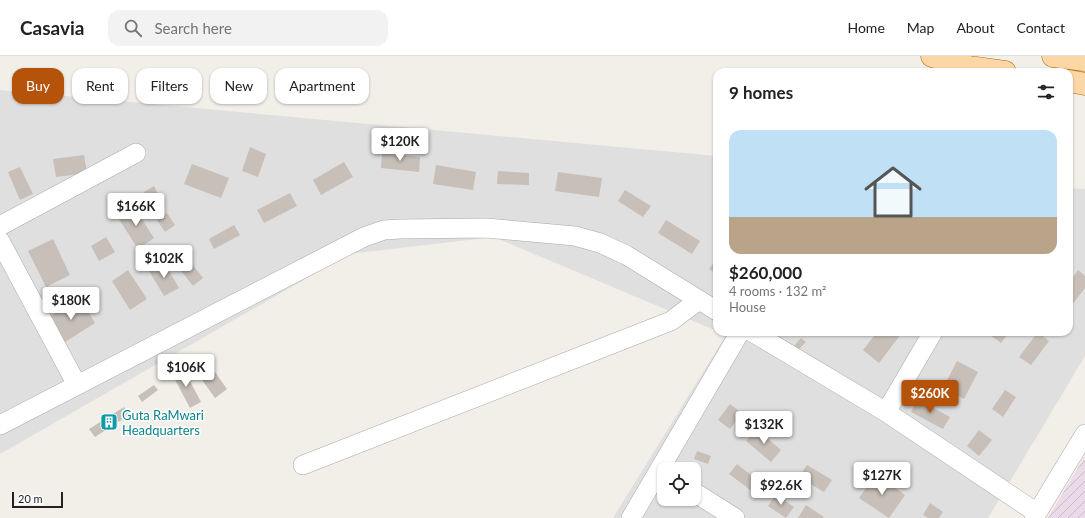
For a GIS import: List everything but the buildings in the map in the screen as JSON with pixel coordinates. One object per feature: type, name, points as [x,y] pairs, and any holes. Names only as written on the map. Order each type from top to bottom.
[{"type":"main road","points":[[932,56],[977,68]]},
{"type":"main road","points":[[1053,56],[1085,60]]},
{"type":"main road","points":[[1073,82],[1085,84]]},
{"type":"street","points":[[0,226],[136,153]]},
{"type":"street","points":[[0,425],[364,237],[384,230],[486,228],[575,236],[600,243],[626,256],[713,308]]},
{"type":"street","points":[[0,241],[77,385]]},
{"type":"street","points":[[302,465],[671,321],[700,300]]},
{"type":"street","points":[[668,462],[738,336]]},
{"type":"street","points":[[759,336],[886,412],[1036,515],[1085,434]]},
{"type":"street","points":[[886,412],[931,336]]},
{"type":"street","points":[[631,518],[657,479]]},
{"type":"street","points":[[701,496],[735,518]]},
{"type":"shaded area","points":[[0,90],[12,91],[12,104],[64,104],[64,96],[72,97],[72,104],[128,104],[128,102],[136,103],[136,104],[152,104],[713,156],[713,329],[494,237],[349,254],[0,454]]},
{"type":"shaded area","points":[[1073,188],[1085,189],[1085,356],[988,518],[613,518],[725,336],[1073,336]]},
{"type":"shaded area","points":[[1085,456],[1085,518],[1048,518]]},
{"type":"place","name":"Guta RaMwari Headquarters","points":[[109,422]]}]
